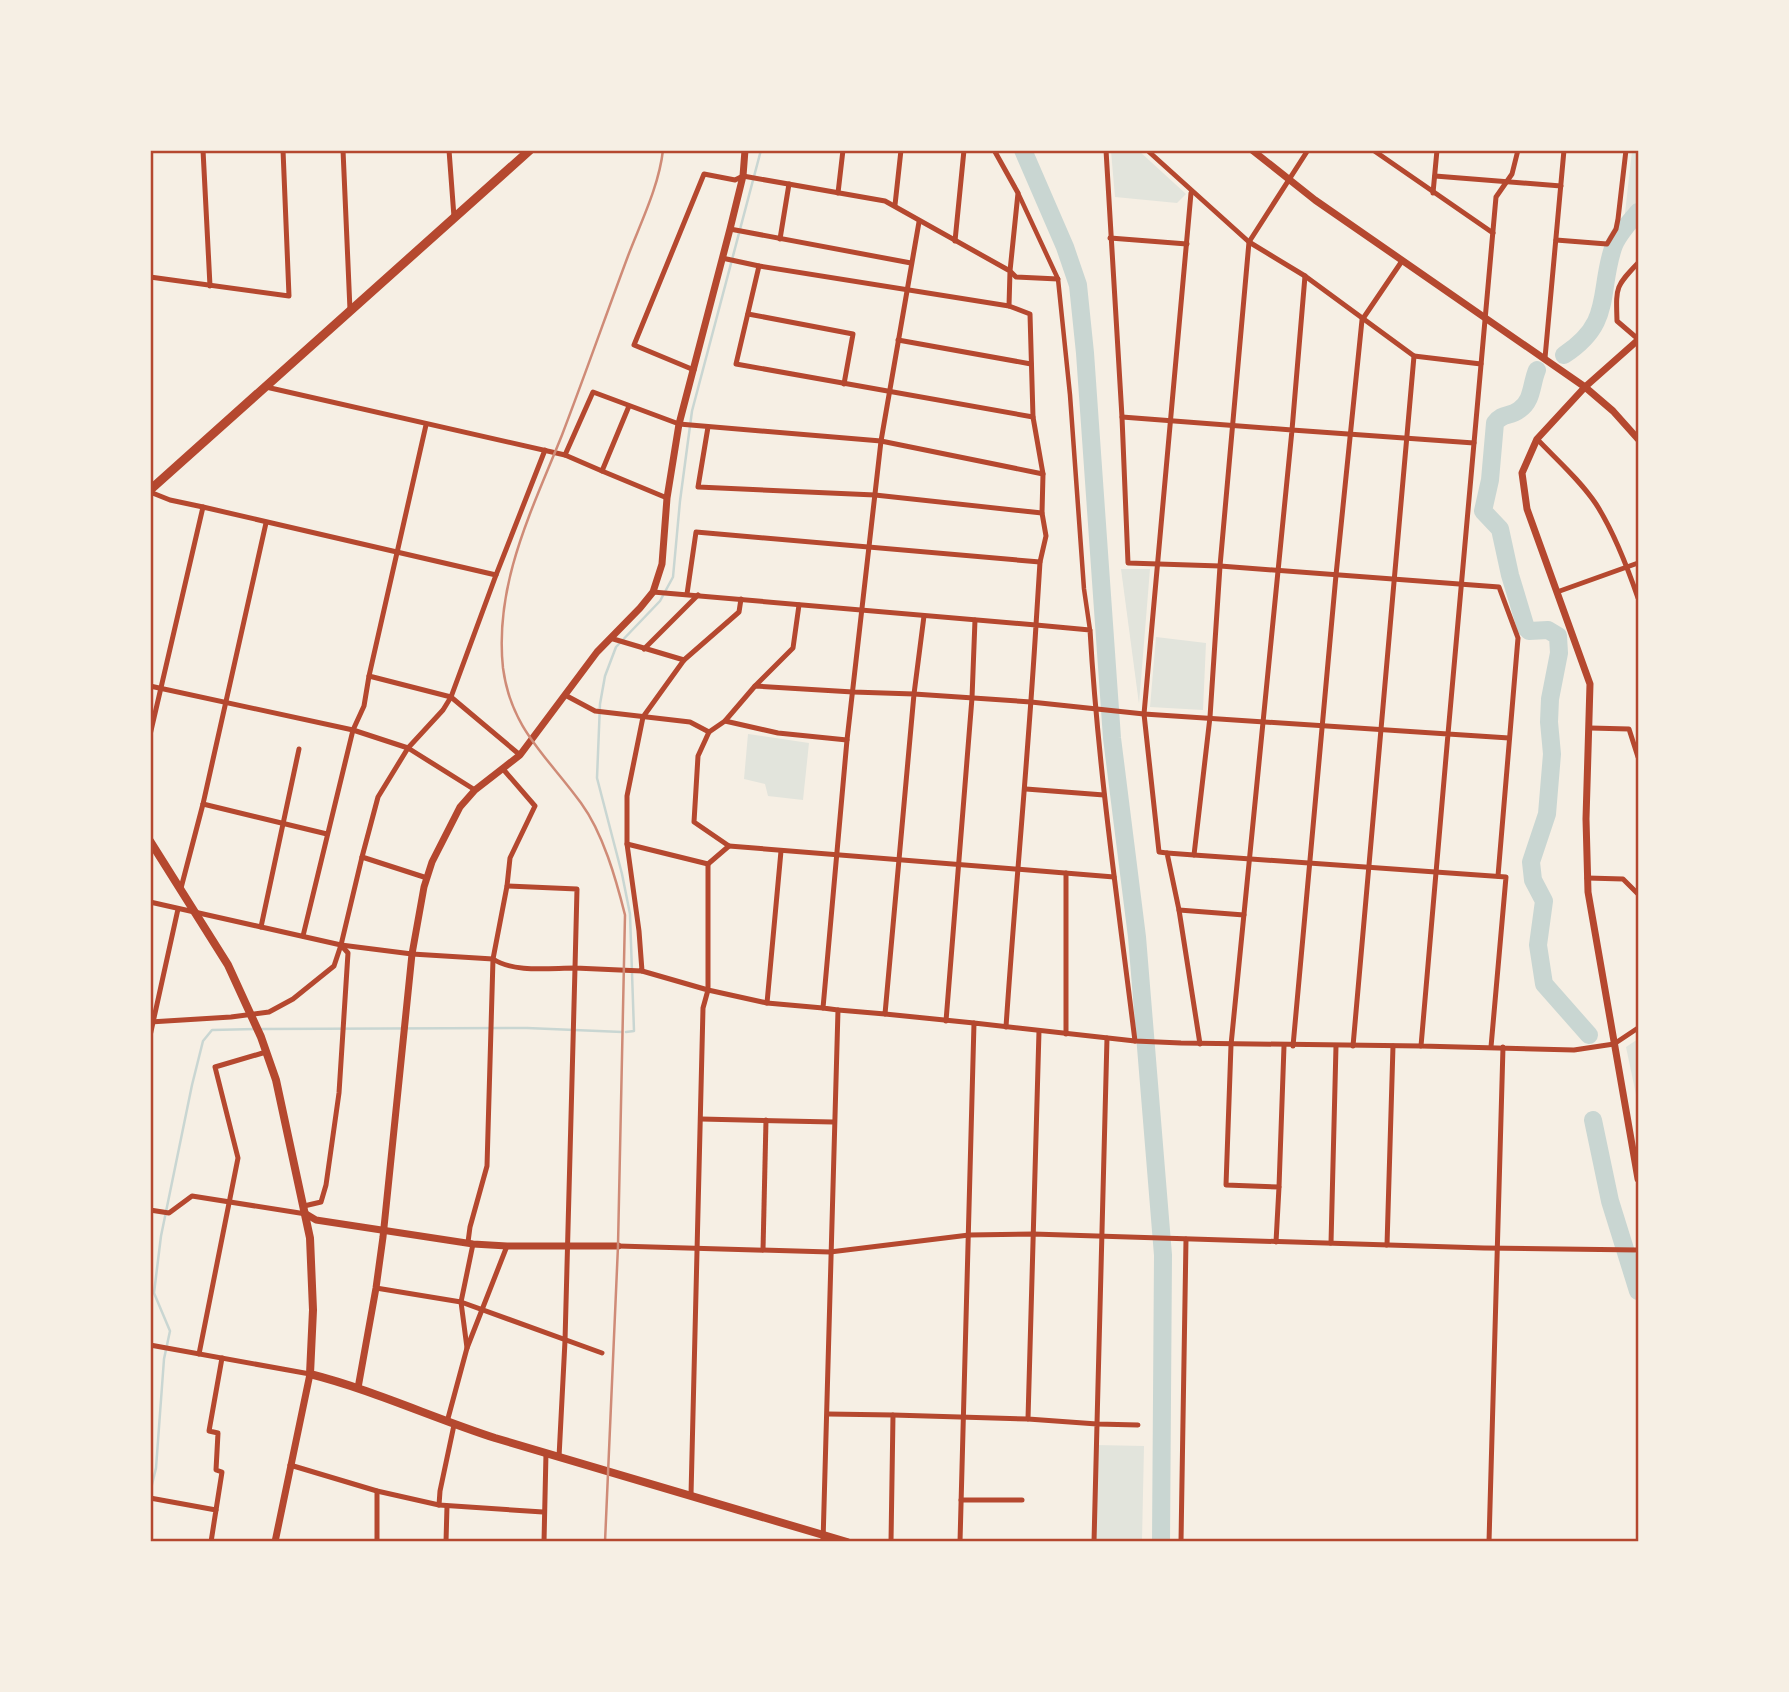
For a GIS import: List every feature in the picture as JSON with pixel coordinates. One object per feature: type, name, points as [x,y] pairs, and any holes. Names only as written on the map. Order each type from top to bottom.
[{"type":"highway","points":[[150,491],[530,150]]},
{"type":"main road","points":[[150,841],[228,965],[260,1034],[276,1080],[305,1210],[313,1272],[310,1374],[358,1388],[450,1424],[691,1495],[823,1538],[848,1542]]},
{"type":"street","points":[[203,150],[210,286]]},
{"type":"street","points":[[150,277],[289,296],[283,150]]},
{"type":"street","points":[[343,150],[351,310]]},
{"type":"street","points":[[449,150],[454,217]]},
{"type":"street","points":[[358,1388],[376,1288],[412,954],[432,862],[460,807],[475,790],[520,755],[597,652],[656,592],[662,564],[667,498],[681,424],[725,259],[737,230],[747,177],[745,150]]},
{"type":"street","points":[[838,193],[843,150]]},
{"type":"street","points":[[895,205],[901,150]]},
{"type":"street","points":[[955,241],[964,150]]},
{"type":"street","points":[[994,150],[1018,193],[1058,279],[1070,395],[1084,589],[1090,630],[1094,710],[1135,1041]]},
{"type":"street","points":[[1106,150],[1128,563],[1220,566],[1499,587],[1518,638],[1498,876]]},
{"type":"street","points":[[1147,150],[1248,242],[1305,276],[1415,356],[1481,364]]},
{"type":"street","points":[[1252,150],[1402,261],[1484,315],[1584,387],[1613,411],[1639,439]]},
{"type":"street","points":[[1194,855],[1210,717],[1248,242],[1308,150]]},
{"type":"street","points":[[1433,193],[1437,150]]},
{"type":"street","points":[[1421,1046],[1496,197],[1512,174],[1518,150]]},
{"type":"street","points":[[1545,358],[1564,150]]},
{"type":"street","points":[[1556,240],[1607,244],[1616,229],[1626,150]]},
{"type":"street","points":[[1376,151],[1493,233]]},
{"type":"street","points":[[694,370],[634,345],[704,174],[735,180],[747,177],[885,201],[1010,271],[1016,277],[1058,279]]},
{"type":"street","points":[[1434,176],[1561,186]]},
{"type":"street","points":[[780,239],[789,184]]},
{"type":"street","points":[[1191,192],[1144,714],[1159,852],[1506,877],[1491,1047]]},
{"type":"street","points":[[1009,306],[1018,193]]},
{"type":"street","points":[[823,1008],[860,610],[881,441],[919,222]]},
{"type":"street","points":[[737,230],[911,263]]},
{"type":"street","points":[[1110,238],[1187,244]]},
{"type":"street","points":[[725,259],[759,267],[1009,306],[1030,314],[1033,417],[1043,474],[1042,513],[1046,536],[1040,562],[1026,789],[1017,869],[1006,1027]]},
{"type":"street","points":[[1293,1046],[1362,320],[1402,261]]},
{"type":"street","points":[[1639,263],[1619,284],[1616,293],[1617,321],[1639,339],[1584,387],[1537,439],[1522,473],[1527,509],[1590,684],[1587,878],[1639,1180]]},
{"type":"street","points":[[759,267],[736,364],[1033,417]]},
{"type":"street","points":[[1279,1187],[1226,1185],[1231,1045],[1305,276]]},
{"type":"street","points":[[748,314],[853,334],[844,384]]},
{"type":"street","points":[[898,340],[1031,364]]},
{"type":"street","points":[[1353,1046],[1415,356]]},
{"type":"street","points":[[266,387],[565,455],[667,498]]},
{"type":"street","points":[[565,455],[593,392],[681,424],[881,441],[1043,474]]},
{"type":"street","points":[[602,471],[629,406]]},
{"type":"street","points":[[1122,417],[1474,443]]},
{"type":"street","points":[[303,936],[353,730],[363,706],[426,425]]},
{"type":"street","points":[[708,427],[698,486],[875,495],[1042,513]]},
{"type":"street","points":[[1537,439],[1578,481],[1595,503],[1627,567],[1639,598]]},
{"type":"street","points":[[152,1022],[269,1012],[293,999],[334,966],[378,797],[408,748],[443,710],[451,697],[545,450]]},
{"type":"street","points":[[150,491],[170,500],[496,575]]},
{"type":"street","points":[[150,735],[203,507]]},
{"type":"street","points":[[181,889],[203,804],[266,523]]},
{"type":"street","points":[[687,594],[696,532],[1040,562]]},
{"type":"street","points":[[1556,592],[1639,563]]},
{"type":"street","points":[[656,592],[1090,630]]},
{"type":"street","points":[[644,649],[698,595]]},
{"type":"street","points":[[640,971],[639,930],[627,844],[627,796],[643,717],[684,660],[739,612],[741,599]]},
{"type":"street","points":[[799,605],[793,648],[755,685],[725,721],[709,732],[698,756],[694,822],[729,846],[1114,877]]},
{"type":"street","points":[[885,1014],[914,694],[924,616]]},
{"type":"street","points":[[946,1021],[972,698],[975,620]]},
{"type":"street","points":[[612,638],[684,660]]},
{"type":"street","points":[[369,676],[451,697],[520,755]]},
{"type":"street","points":[[755,685],[1031,702],[1144,714],[1509,738]]},
{"type":"street","points":[[150,686],[353,730],[408,748],[475,790]]},
{"type":"street","points":[[565,695],[602,713],[690,722],[709,732]]},
{"type":"street","points":[[725,721],[778,733],[847,740]]},
{"type":"street","points":[[1590,728],[1629,729],[1639,725]]},
{"type":"street","points":[[1629,729],[1639,757]]},
{"type":"street","points":[[261,927],[299,749]]},
{"type":"street","points":[[467,1348],[461,1302],[471,1243],[470,1227],[487,1166],[493,959],[510,858],[536,806],[503,769]]},
{"type":"street","points":[[1026,789],[1104,795]]},
{"type":"street","points":[[203,804],[327,834]]},
{"type":"street","points":[[627,844],[708,864]]},
{"type":"street","points":[[691,1495],[703,1008],[708,990],[708,864],[729,846]]},
{"type":"street","points":[[767,1003],[780,851]]},
{"type":"street","points":[[1167,853],[1180,910],[1200,1044]]},
{"type":"street","points":[[362,857],[427,878]]},
{"type":"street","points":[[1066,873],[1066,1034]]},
{"type":"street","points":[[1587,878],[1623,879],[1639,894]]},
{"type":"street","points":[[507,886],[577,890],[575,1033],[559,1457]]},
{"type":"street","points":[[150,902],[341,945],[412,954],[493,959],[500,964],[531,968],[640,971],[767,1003],[1135,1041],[1574,1050],[1614,1044],[1639,1028]]},
{"type":"street","points":[[150,1036],[178,909]]},
{"type":"street","points":[[1180,910],[1244,915]]},
{"type":"street","points":[[150,1210],[169,1213],[192,1196],[228,1203],[305,1210],[321,1202],[326,1185],[339,1093],[348,953],[341,945]]},
{"type":"street","points":[[823,1538],[838,1010]]},
{"type":"street","points":[[960,1542],[974,1023]]},
{"type":"street","points":[[1028,1419],[1039,1031]]},
{"type":"street","points":[[1094,1542],[1107,1038]]},
{"type":"street","points":[[1276,1242],[1284,1046]]},
{"type":"street","points":[[1331,1244],[1336,1046]]},
{"type":"street","points":[[1387,1245],[1393,1046]]},
{"type":"street","points":[[1489,1542],[1503,1047]]},
{"type":"street","points":[[199,1354],[237,1158],[215,1067],[266,1052]]},
{"type":"street","points":[[701,1119],[833,1122]]},
{"type":"street","points":[[763,1250],[766,1120]]},
{"type":"street","points":[[305,1210],[316,1220],[507,1246],[830,1252],[969,1236],[1033,1234],[1497,1249],[1637,1250]]},
{"type":"street","points":[[1181,1542],[1186,1239]]},
{"type":"street","points":[[439,1505],[450,1424],[467,1348],[507,1246]]},
{"type":"street","points":[[376,1288],[461,1302],[602,1353]]},
{"type":"street","points":[[150,1345],[310,1374],[275,1542]]},
{"type":"street","points":[[211,1542],[222,1472],[216,1470],[218,1433],[209,1431],[222,1358]]},
{"type":"street","points":[[828,1414],[1139,1425]]},
{"type":"street","points":[[891,1542],[893,1415]]},
{"type":"street","points":[[544,1542],[546,1453]]},
{"type":"street","points":[[289,1465],[377,1492],[439,1505],[543,1512]]},
{"type":"street","points":[[377,1492],[377,1542]]},
{"type":"street","points":[[152,1498],[216,1510]]},
{"type":"street","points":[[961,1500],[1022,1500]]},
{"type":"street","points":[[446,1542],[447,1506]]},
{"type":"shaded area","points":[[1111,151],[1139,151],[1186,194],[1177,203],[1115,197]]},
{"type":"shaded area","points":[[1632,151],[1638,151],[1638,204],[1624,222]]},
{"type":"shaded area","points":[[1121,569],[1150,569],[1139,704]]},
{"type":"shaded area","points":[[1156,637],[1206,643],[1203,710],[1150,707]]},
{"type":"shaded area","points":[[748,734],[809,743],[803,800],[768,796],[765,784],[744,779]]},
{"type":"shaded area","points":[[1638,1039],[1638,1104],[1626,1047]]},
{"type":"shaded area","points":[[1096,1445],[1144,1446],[1142,1541],[1094,1542]]},
{"type":"waterway","points":[[626,1032],[634,1031],[630,914],[597,778],[600,704],[605,676],[616,647],[660,601],[673,577],[692,411],[761,150]]},
{"type":"waterway","points":[[1023,150],[1065,247],[1078,285],[1085,353],[1112,738],[1137,937],[1163,1255],[1161,1542]]},
{"type":"waterway","points":[[1564,355],[1580,343],[1597,319],[1613,248],[1638,212]]},
{"type":"waterway","points":[[1537,370],[1524,406],[1495,423],[1490,480],[1483,511],[1500,529],[1526,628],[1529,631],[1548,630],[1558,636],[1559,653],[1550,699],[1552,754],[1547,814],[1531,862],[1533,880],[1544,901],[1538,945],[1544,984],[1589,1035]]},
{"type":"waterway","points":[[261,1029],[527,1028],[622,1032]]},
{"type":"waterway","points":[[150,1493],[156,1468],[164,1359],[170,1331],[154,1293],[161,1236],[192,1085],[203,1041],[212,1030],[255,1029]]},
{"type":"waterway","points":[[1593,1120],[1610,1201],[1638,1291]]},
{"type":"railway","points":[[605,1542],[618,1246],[625,915],[608,857],[596,828],[581,803],[532,741],[514,708],[503,668],[502,637],[504,607],[518,548],[649,204],[663,150]]}]
